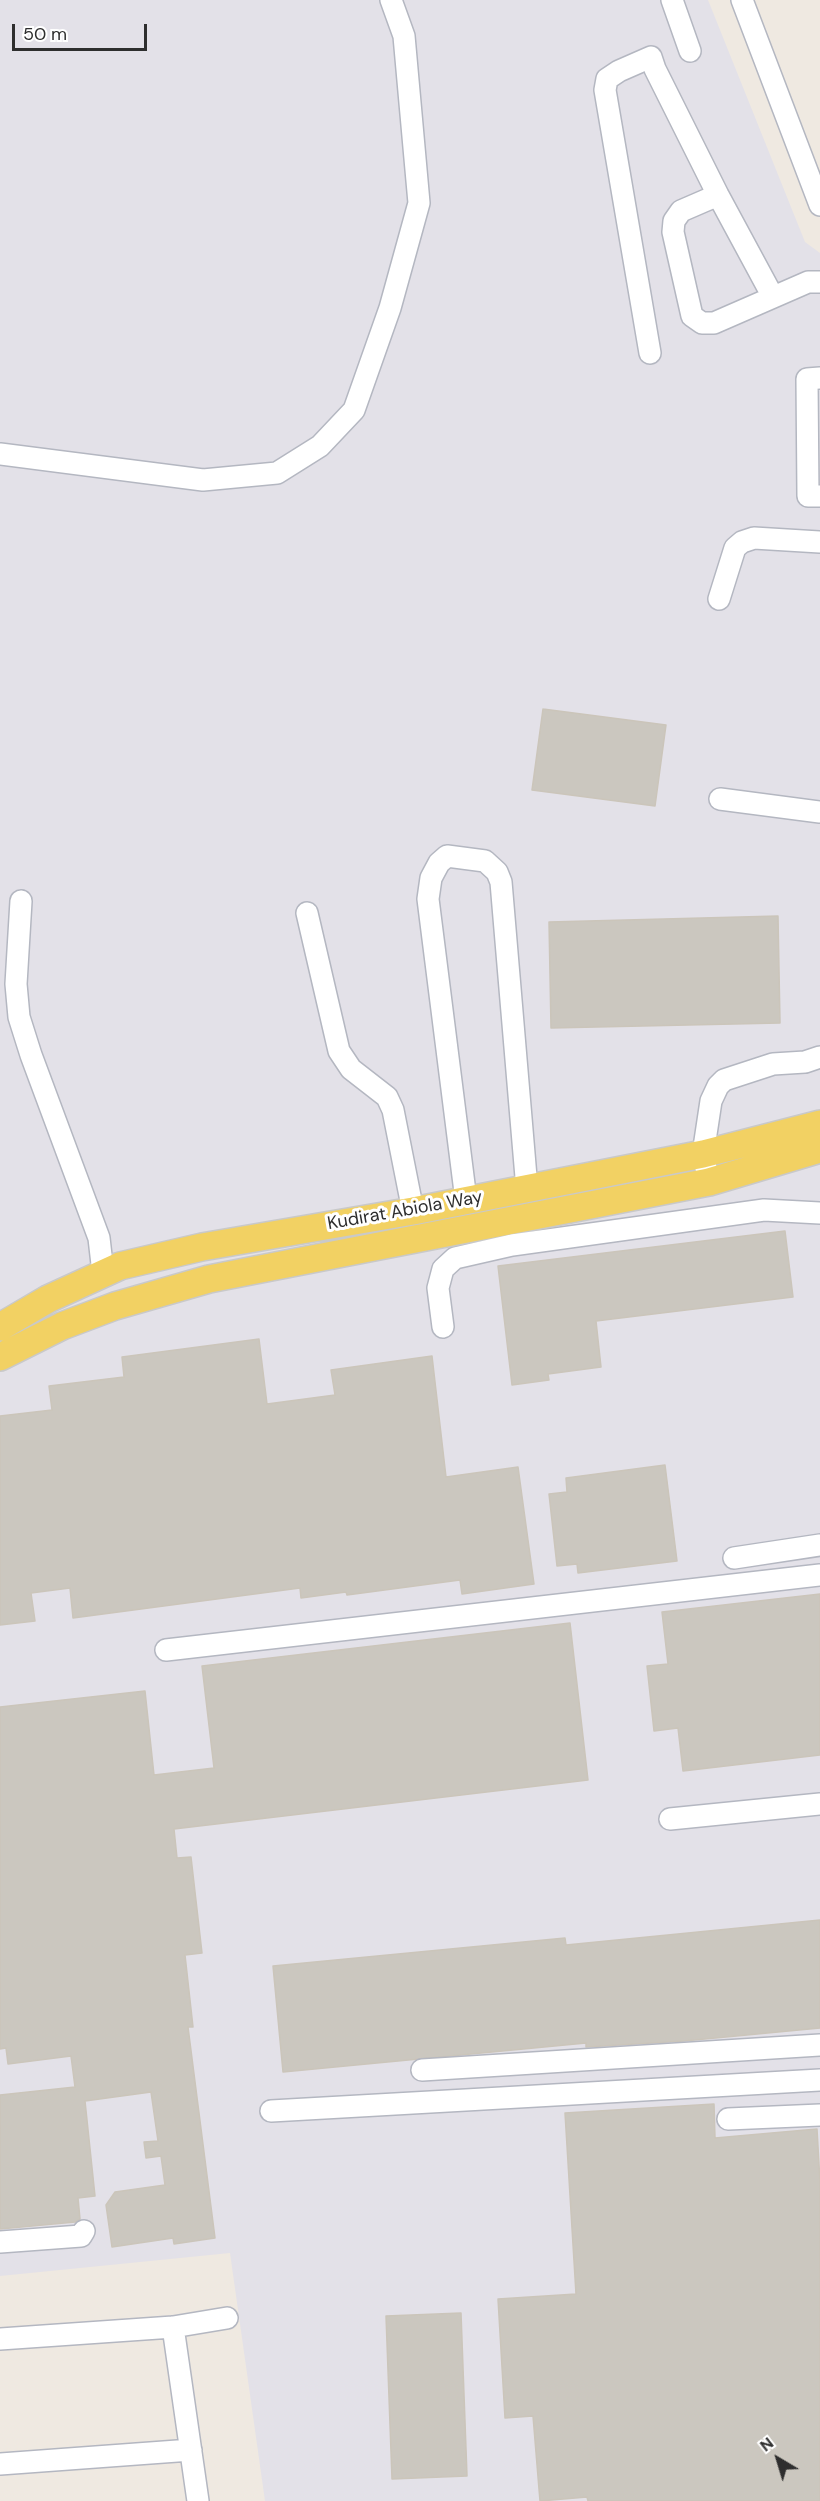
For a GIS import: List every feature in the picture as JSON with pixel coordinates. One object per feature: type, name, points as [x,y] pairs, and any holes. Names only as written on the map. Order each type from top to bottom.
[{"type":"main road","name":"Kudirat Abiola Way","points":[[0,1327],[48,1299],[120,1266],[202,1247],[413,1211],[704,1154],[820,1124]]},
{"type":"main road","name":"Kudirat Abiola Way","points":[[0,1357],[62,1326],[105,1310],[209,1279],[709,1182],[820,1149]]},
{"type":"street","points":[[0,454],[203,480],[277,473],[320,446],[354,410],[390,308],[419,203],[404,36],[391,0]]},
{"type":"street","points":[[672,0],[690,51]]},
{"type":"street","points":[[742,0],[820,205]]},
{"type":"street","points":[[650,353],[605,90],[607,79],[620,70],[651,57],[718,195],[773,297]]},
{"type":"street","points":[[718,195],[681,211],[674,221],[673,232],[692,316],[702,322],[714,323],[808,282],[820,282]]},
{"type":"street","points":[[820,378],[807,380],[814,413],[814,456],[808,496],[820,496]]},
{"type":"street","points":[[719,599],[735,548],[742,542],[754,538],[820,542]]},
{"type":"street","points":[[720,799],[820,812]]},
{"type":"street","points":[[466,1200],[428,899],[431,878],[439,863],[447,856],[485,861],[497,872],[501,882],[527,1189]]},
{"type":"street","points":[[21,902],[16,984],[19,1017],[99,1238],[103,1273]]},
{"type":"street","points":[[307,913],[339,1051],[351,1069],[387,1097],[393,1110],[413,1211]]},
{"type":"street","points":[[709,1182],[704,1154],[711,1101],[718,1086],[724,1080],[773,1064],[805,1062],[820,1057]]},
{"type":"street","points":[[443,1327],[438,1288],[443,1269],[455,1258],[512,1245],[764,1210],[820,1213]]},
{"type":"street","points":[[734,1557],[820,1545]]},
{"type":"street","points":[[166,1650],[820,1575]]},
{"type":"street","points":[[670,1819],[820,1804]]},
{"type":"street","points":[[422,2070],[820,2045]]},
{"type":"street","points":[[271,2111],[820,2080]]},
{"type":"street","points":[[728,2120],[820,2115]]},
{"type":"street","points":[[0,2242],[81,2236],[84,2231]]},
{"type":"street","points":[[0,2339],[173,2327],[227,2318]]},
{"type":"street","points":[[173,2327],[198,2501]]},
{"type":"street","points":[[0,2464],[191,2450]]},
{"type":"shaded area","points":[[0,0],[708,0],[805,242],[820,253],[820,2501],[265,2501],[230,2253],[0,2276]]},
{"type":"building","points":[[543,709],[666,725],[655,806],[532,790]]},
{"type":"building","points":[[778,916],[780,1023],[551,1028],[549,922]]},
{"type":"building","points":[[785,1231],[793,1297],[596,1321],[601,1367],[548,1374],[549,1380],[512,1385],[498,1266]]},
{"type":"building","points":[[259,1339],[267,1404],[335,1395],[331,1370],[432,1356],[446,1477],[518,1467],[534,1584],[462,1594],[460,1580],[347,1595],[346,1592],[301,1598],[300,1588],[73,1618],[70,1588],[31,1593],[35,1621],[0,1625],[0,1416],[52,1410],[49,1386],[124,1377],[122,1357]]},
{"type":"building","points":[[665,1465],[677,1561],[578,1573],[577,1564],[557,1566],[549,1494],[567,1492],[566,1478]]},
{"type":"building","points":[[820,1594],[820,1755],[683,1771],[678,1728],[654,1731],[647,1666],[668,1664],[662,1612]]},
{"type":"building","points":[[570,1623],[588,1780],[174,1829],[177,1858],[191,1857],[202,1953],[185,1955],[193,2027],[188,2027],[215,2238],[174,2244],[173,2238],[112,2247],[106,2205],[115,2192],[165,2185],[161,2156],[146,2158],[144,2142],[158,2141],[151,2092],[85,2101],[95,2196],[78,2198],[80,2219],[75,2222],[0,2229],[0,2095],[75,2087],[71,2056],[8,2064],[6,2048],[0,2049],[0,1707],[145,1691],[154,1775],[214,1768],[202,1666]]},
{"type":"building","points":[[820,1920],[820,2028],[684,2041],[586,2047],[586,2043],[283,2072],[273,1966],[565,1938],[566,1945]]},
{"type":"building","points":[[714,2104],[715,2138],[817,2129],[820,2182],[820,2501],[588,2501],[587,2497],[540,2501],[533,2416],[505,2418],[498,2299],[576,2294],[565,2113]]},
{"type":"building","points":[[461,2313],[467,2476],[392,2479],[386,2316]]}]
